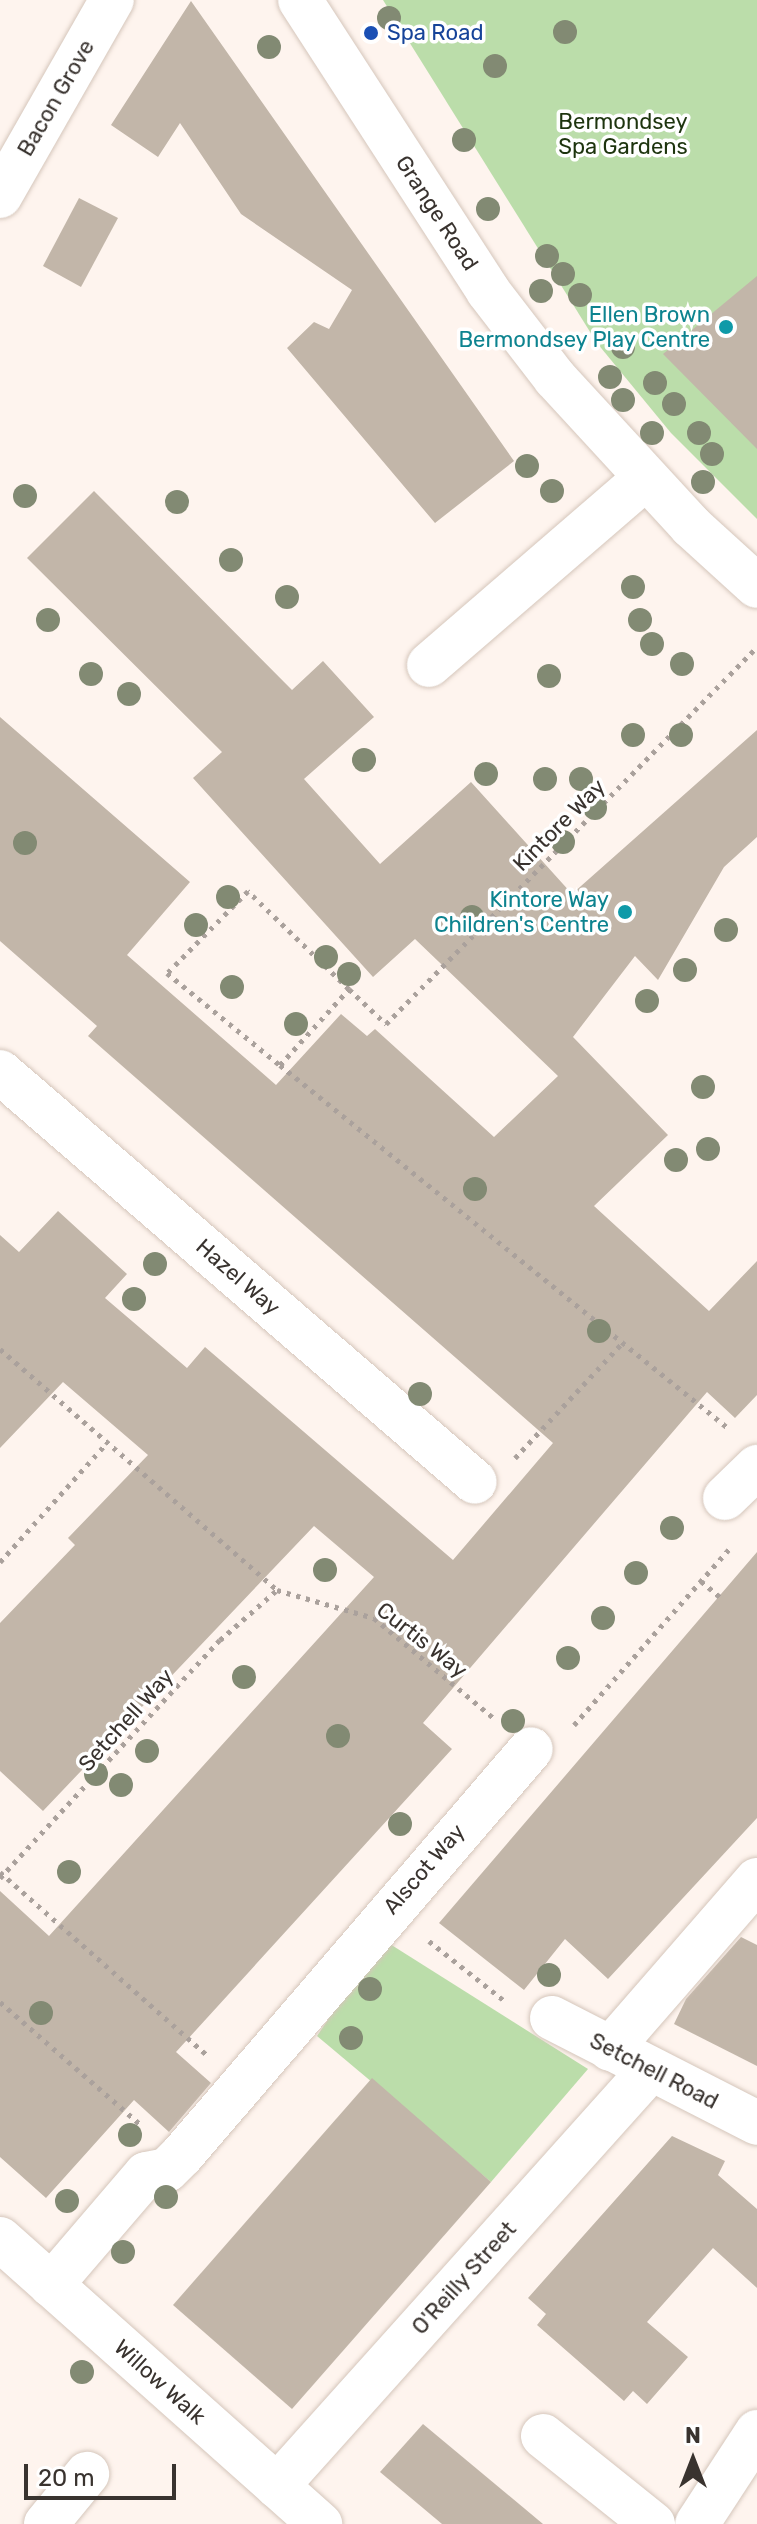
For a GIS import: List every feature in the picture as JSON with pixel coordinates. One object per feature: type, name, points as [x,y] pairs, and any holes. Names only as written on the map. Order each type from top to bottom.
[{"type":"street","name":"Bacon Grove","points":[[0,196],[112,0]]},
{"type":"street","name":"Grange Road","points":[[300,0],[488,291],[555,378],[646,478],[757,586]]},
{"type":"street","points":[[429,665],[646,478]]},
{"type":"street","name":"Hazel Way","points":[[0,1072],[475,1482]]},
{"type":"street","points":[[725,1498],[745,1449]]},
{"type":"street","name":"Alscot Way","points":[[51,2285],[242,2086],[531,1749]]},
{"type":"street","points":[[610,2049],[757,1880]]},
{"type":"street","name":"Setchell Road","points":[[552,2018],[757,2123]]},
{"type":"street","name":"O'Reilly Street","points":[[277,2486],[650,2070]]},
{"type":"street","name":"Willow Walk","points":[[0,2239],[320,2524]]},
{"type":"street","points":[[697,2524],[757,2432]]},
{"type":"street","points":[[543,2436],[653,2524]]},
{"type":"street","points":[[46,2524],[87,2474]]},
{"type":"path","name":"Kintore Way","points":[[349,989],[386,1024],[757,647]]},
{"type":"path","points":[[280,1065],[349,989],[248,891],[167,973],[280,1065],[623,1342],[745,1449]]},
{"type":"path","points":[[475,1482],[485,1490],[623,1342]]},
{"type":"path","points":[[0,1349],[105,1445],[277,1590]]},
{"type":"path","points":[[0,1562],[105,1445]]},
{"type":"path","points":[[531,1749],[559,1741],[752,1524],[725,1498]]},
{"type":"path","points":[[701,1581],[721,1598]]},
{"type":"path","name":"Curtis Way","points":[[277,1590],[374,1618],[531,1749]]},
{"type":"path","name":"Setchell Way","points":[[242,2086],[2,1876],[220,1640],[277,1590]]},
{"type":"path","points":[[425,1938],[512,2007],[552,2018]]},
{"type":"path","points":[[0,2002],[164,2165]]},
{"type":"green space","name":"Bermondsey Spa Gardens","points":[[383,0],[757,0],[757,519],[671,433],[597,343]]},
{"type":"green space","points":[[382,1939],[588,2069],[491,2182],[317,2036]]},
{"type":"building","points":[[191,1],[514,461],[435,523],[287,348],[314,322],[329,329],[352,290],[241,214],[180,123],[158,157],[111,125]]},
{"type":"building","points":[[79,198],[118,218],[81,287],[43,266]]},
{"type":"building","name":"Ellen Brown Bermondsey Play Centre","points":[[757,276],[757,449],[663,354]]},
{"type":"building","points":[[94,491],[292,690],[323,661],[374,717],[304,779],[380,864],[471,782],[572,894],[757,730],[757,837],[724,867],[658,980],[635,956],[573,1037],[668,1135],[594,1206],[709,1311],[757,1261],[757,1395],[735,1418],[707,1392],[423,1723],[452,1749],[176,2052],[211,2083],[169,2132],[134,2100],[46,2198],[0,2157],[0,1891],[49,1936],[374,1577],[314,1526],[43,1811],[0,1771],[0,1623],[75,1545],[68,1538],[148,1455],[63,1382],[0,1448],[0,1235],[19,1252],[58,1211],[127,1274],[105,1298],[187,1368],[205,1347],[453,1560],[553,1443],[88,1036],[97,1026],[0,941],[0,717],[190,882],[127,955],[276,1085],[341,1014],[367,1036],[375,1029],[494,1137],[558,1076],[415,939],[373,977],[193,778],[222,752],[27,558]]},
{"type":"building","points":[[757,1552],[757,1818],[608,1979],[565,1939],[524,1990],[439,1923]]},
{"type":"building","points":[[741,1937],[757,1945],[757,2066],[674,2024],[686,1999]]},
{"type":"building","points":[[372,2078],[491,2182],[292,2409],[173,2305]]},
{"type":"building","points":[[672,2136],[725,2161],[718,2175],[757,2209],[757,2288],[713,2248],[647,2322],[688,2357],[647,2404],[633,2391],[624,2401],[537,2325],[546,2314],[528,2298]]},
{"type":"building","points":[[423,2424],[543,2524],[442,2524],[380,2472]]},
{"type":"place","name":"Spa Road","points":[[371,33]]},
{"type":"place","name":"Ellen Brown Bermondsey Play Centre","points":[[726,327]]},
{"type":"place","name":"Kintore Way Children's Centre","points":[[625,912]]}]
